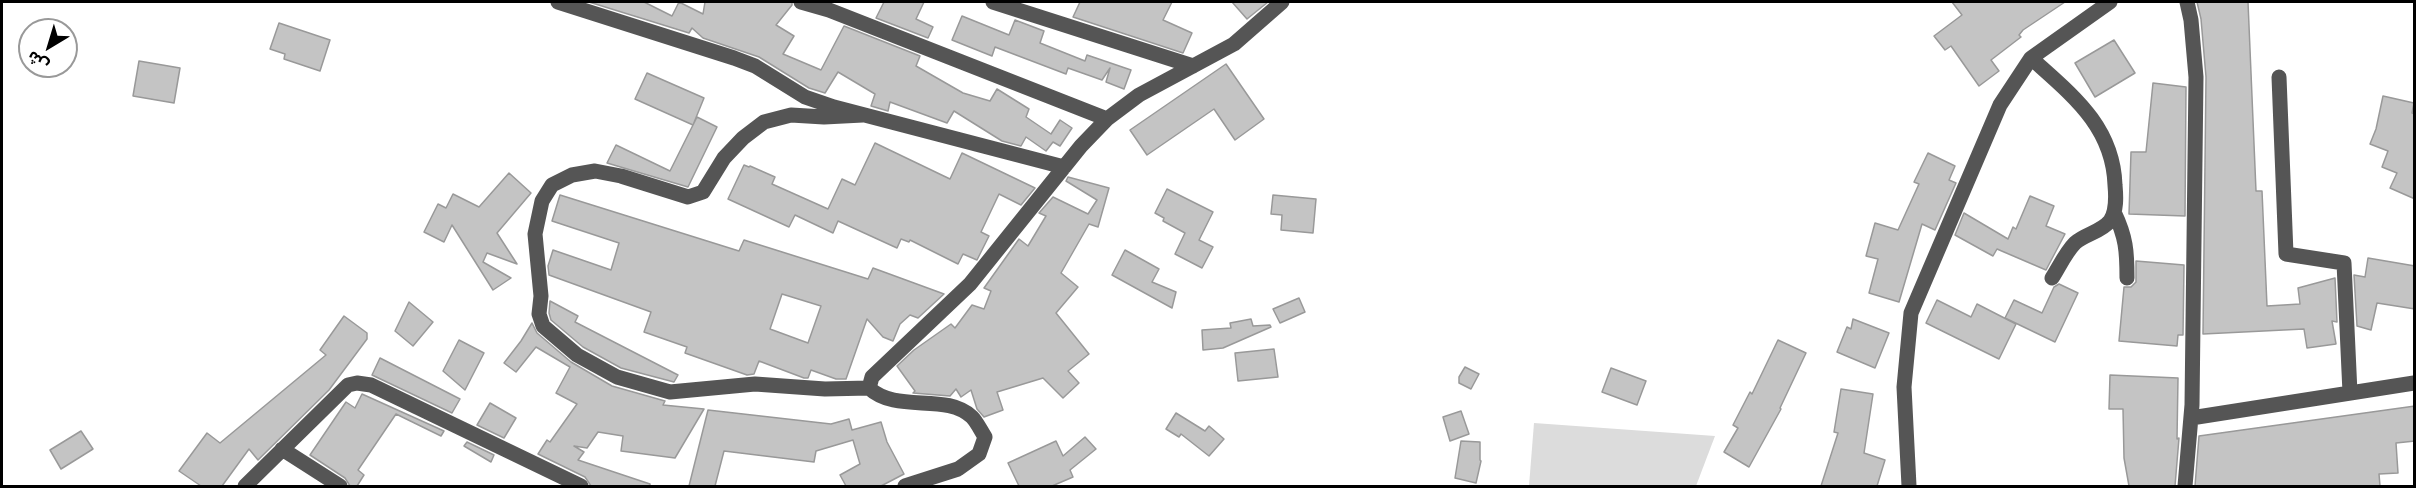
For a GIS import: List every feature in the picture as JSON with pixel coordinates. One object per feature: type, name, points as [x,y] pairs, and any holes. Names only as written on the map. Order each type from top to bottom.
[{"type":"street","points":[[558,2],[755,66],[805,97],[863,115],[1064,167]]},
{"type":"street","points":[[801,2],[829,10],[1107,119]]},
{"type":"street","points":[[993,2],[1193,66]]},
{"type":"street","points":[[869,388],[872,377],[970,284],[1064,167],[1107,119],[1138,95],[1234,44],[1282,2]]},
{"type":"street","points":[[1909,486],[1904,387],[1911,313],[2000,105],[2031,58],[2110,2]]},
{"type":"street","points":[[2185,486],[2191,418],[2196,77],[2191,20],[2187,2]]},
{"type":"street","points":[[2031,58],[2079,102],[2096,121],[2115,172],[2116,198],[2114,212],[2109,221],[2100,229],[2076,242],[2052,278]]},
{"type":"street","points":[[2279,77],[2286,254],[2344,263],[2350,393]]},
{"type":"street","points":[[863,115],[791,115],[764,122],[742,138],[724,158],[703,192],[688,197],[621,176],[595,171],[572,175],[552,185],[542,201],[536,234],[541,296],[539,314],[543,326],[577,355],[617,377],[670,392],[756,384],[825,389],[869,388],[876,395],[891,400],[954,407],[972,417],[985,437],[979,454],[958,469],[905,486]]},
{"type":"street","points":[[2114,212],[2127,246],[2127,279]]},
{"type":"street","points":[[2191,418],[2415,383]]},
{"type":"street","points":[[245,486],[348,385],[364,384],[371,385],[581,486]]},
{"type":"street","points":[[282,448],[340,486]]},
{"type":"shaded area","points":[[1534,423],[1715,436],[1696,486],[1529,486]]},
{"type":"building","points":[[589,2],[644,2],[672,16],[679,2],[703,14],[705,2],[792,2],[776,25],[794,36],[783,54],[821,70],[844,26],[920,56],[916,66],[963,93],[990,101],[997,89],[1029,109],[1026,117],[1051,134],[1060,120],[1072,128],[1060,146],[1053,142],[1046,151],[1026,137],[1021,146],[1002,141],[954,111],[947,123],[890,102],[888,111],[871,106],[875,94],[838,72],[825,93],[809,88],[759,57],[703,38],[692,28],[689,33]]},
{"type":"building","points":[[884,2],[924,2],[916,19],[933,27],[928,38],[876,18]]},
{"type":"building","points":[[1080,2],[1172,2],[1163,20],[1192,33],[1183,53],[1073,17]]},
{"type":"building","points":[[1232,2],[1268,2],[1247,19]]},
{"type":"building","points":[[1952,2],[2065,2],[2023,30],[2019,35],[2021,37],[1991,60],[1999,71],[1979,86],[1951,46],[1945,50],[1934,36],[1962,15]]},
{"type":"building","points":[[2197,2],[2248,2],[2256,191],[2262,191],[2267,306],[2300,304],[2298,288],[2335,278],[2337,322],[2332,321],[2336,344],[2307,348],[2304,329],[2203,334],[2206,77],[2201,19]]},
{"type":"building","points":[[962,16],[1009,35],[1015,20],[1044,31],[1040,43],[1085,61],[1087,55],[1131,70],[1124,89],[1106,82],[1110,68],[1102,80],[1068,68],[1066,74],[995,47],[992,56],[952,40]]},
{"type":"building","points":[[279,23],[330,40],[320,71],[284,59],[285,54],[270,49]]},
{"type":"building","points":[[2114,40],[2135,73],[2095,97],[2075,63]]},
{"type":"building","points":[[139,61],[180,68],[174,103],[133,96]]},
{"type":"building","points":[[1226,64],[1264,119],[1235,140],[1214,109],[1147,155],[1130,130]]},
{"type":"building","points":[[647,73],[704,98],[693,125],[635,99]]},
{"type":"building","points":[[2153,83],[2186,87],[2185,216],[2129,214],[2131,152],[2146,152]]},
{"type":"building","points":[[2383,96],[2414,103],[2412,113],[2415,114],[2415,199],[2390,188],[2397,173],[2382,167],[2388,151],[2370,144],[2376,129]]},
{"type":"building","points":[[697,117],[717,127],[688,187],[607,163],[616,145],[670,171]]},
{"type":"building","points":[[875,143],[950,179],[962,153],[1035,188],[1021,205],[999,194],[981,232],[989,236],[977,260],[963,254],[958,264],[910,240],[909,242],[901,239],[897,248],[838,221],[833,233],[795,215],[789,227],[728,199],[744,165],[775,177],[772,184],[828,209],[842,179],[855,185]]},
{"type":"building","points":[[1928,153],[1955,166],[1949,180],[1956,183],[1935,230],[1922,224],[1899,302],[1869,293],[1878,259],[1866,256],[1875,223],[1898,230],[1919,184],[1914,182]]},
{"type":"building","points":[[509,173],[531,193],[497,233],[517,264],[487,253],[483,262],[511,278],[493,290],[452,225],[444,242],[424,232],[438,204],[446,208],[453,194],[479,207]]},
{"type":"building","points":[[1068,177],[1109,188],[1098,227],[1089,224],[1061,273],[1078,287],[1056,313],[1089,354],[1068,371],[1079,383],[1063,398],[1043,378],[997,392],[1003,410],[984,417],[977,409],[971,390],[961,397],[956,389],[950,396],[913,393],[915,391],[897,366],[914,350],[951,324],[955,328],[972,305],[984,309],[991,291],[984,288],[1019,239],[1028,246],[1046,216],[1039,213],[1053,197],[1088,214],[1097,200],[1066,181]]},
{"type":"building","points":[[1167,189],[1213,212],[1199,240],[1213,247],[1202,268],[1175,254],[1185,233],[1163,221],[1164,218],[1155,213]]},
{"type":"building","points":[[560,195],[739,251],[744,240],[868,279],[873,268],[944,294],[918,318],[910,315],[900,324],[893,341],[883,337],[867,319],[846,379],[836,379],[811,370],[808,378],[804,378],[759,361],[754,374],[747,375],[685,353],[687,347],[644,332],[651,312],[549,275],[548,266],[553,250],[611,270],[619,243],[552,221]],"holes":[[[782,294],[821,306],[808,343],[770,329]]]},
{"type":"building","points":[[1273,195],[1316,199],[1313,233],[1281,230],[1282,215],[1271,214]]},
{"type":"building","points":[[2030,196],[2054,206],[2046,226],[2065,234],[2046,270],[1997,249],[1993,256],[1955,235],[1964,213],[2008,239],[2013,227],[2016,229]]},
{"type":"building","points":[[1125,250],[1159,269],[1152,282],[1176,292],[1172,308],[1112,275]]},
{"type":"building","points":[[2368,258],[2415,266],[2415,309],[2377,303],[2371,330],[2357,326],[2354,275],[2365,277]]},
{"type":"building","points":[[2136,261],[2184,265],[2183,335],[2178,335],[2177,346],[2119,341],[2124,287],[2131,287],[2136,282]]},
{"type":"building","points":[[2059,284],[2078,293],[2055,342],[2005,318],[2014,300],[2042,313],[2054,287]]},
{"type":"building","points":[[1299,298],[1305,312],[1280,323],[1273,309]]},
{"type":"building","points":[[1937,300],[1971,317],[1977,304],[2016,324],[1999,359],[1926,323]]},
{"type":"building","points":[[550,301],[578,316],[575,322],[678,375],[674,382],[621,368],[583,347],[551,320]]},
{"type":"building","points":[[409,302],[433,322],[413,346],[395,331]]},
{"type":"building","points":[[344,316],[367,333],[367,339],[329,390],[258,460],[249,449],[222,486],[201,486],[179,471],[207,433],[220,443],[326,355],[320,350]]},
{"type":"building","points":[[1251,319],[1253,326],[1270,325],[1271,327],[1223,348],[1203,350],[1202,330],[1231,328],[1230,323]]},
{"type":"building","points":[[1853,319],[1889,333],[1875,368],[1837,352],[1847,327],[1851,329]]},
{"type":"building","points":[[532,323],[537,333],[571,362],[612,386],[665,401],[663,405],[704,409],[675,458],[621,451],[623,436],[598,432],[587,448],[574,446],[584,452],[578,460],[650,484],[650,486],[591,486],[585,477],[538,454],[547,440],[550,442],[577,404],[556,393],[570,367],[536,347],[516,372],[504,363]]},
{"type":"building","points":[[459,340],[484,353],[465,390],[443,371]]},
{"type":"building","points":[[1778,340],[1806,353],[1781,409],[1749,467],[1724,452],[1738,428],[1733,425],[1750,392],[1752,394]]},
{"type":"building","points":[[1274,349],[1278,377],[1238,381],[1235,353]]},
{"type":"building","points":[[380,358],[460,399],[452,413],[372,375]]},
{"type":"building","points":[[1465,367],[1479,374],[1471,389],[1459,383],[1459,377]]},
{"type":"building","points":[[1611,368],[1646,381],[1637,405],[1602,392]]},
{"type":"building","points":[[2110,375],[2178,378],[2177,439],[2179,438],[2175,486],[2129,486],[2124,458],[2123,409],[2109,409]]},
{"type":"building","points":[[1841,389],[1873,394],[1864,453],[1885,460],[1877,486],[1821,486],[1838,433],[1834,432]]},
{"type":"building","points":[[362,394],[444,431],[441,436],[396,414],[358,470],[364,475],[357,486],[350,486],[345,478],[310,455],[346,402],[355,408]]},
{"type":"building","points":[[490,403],[516,418],[504,438],[477,425]]},
{"type":"building","points":[[2415,406],[2415,441],[2396,443],[2398,473],[2379,474],[2380,486],[2195,486],[2199,436]]},
{"type":"building","points":[[708,410],[831,424],[849,419],[852,430],[881,422],[887,442],[904,474],[881,486],[846,486],[840,475],[860,464],[853,440],[816,451],[814,462],[724,451],[715,486],[689,486]]},
{"type":"building","points":[[1461,411],[1469,434],[1450,441],[1443,417]]},
{"type":"building","points":[[1176,413],[1205,431],[1209,426],[1224,439],[1209,456],[1181,434],[1179,437],[1166,429]]},
{"type":"building","points":[[81,431],[93,449],[61,469],[50,450]]},
{"type":"building","points":[[1085,437],[1096,449],[1070,470],[1073,477],[1052,486],[1019,486],[1008,463],[1056,441],[1063,456]]},
{"type":"building","points":[[1461,441],[1480,442],[1481,461],[1476,483],[1455,478]]},
{"type":"building","points":[[467,442],[494,455],[491,462],[464,446]]}]
